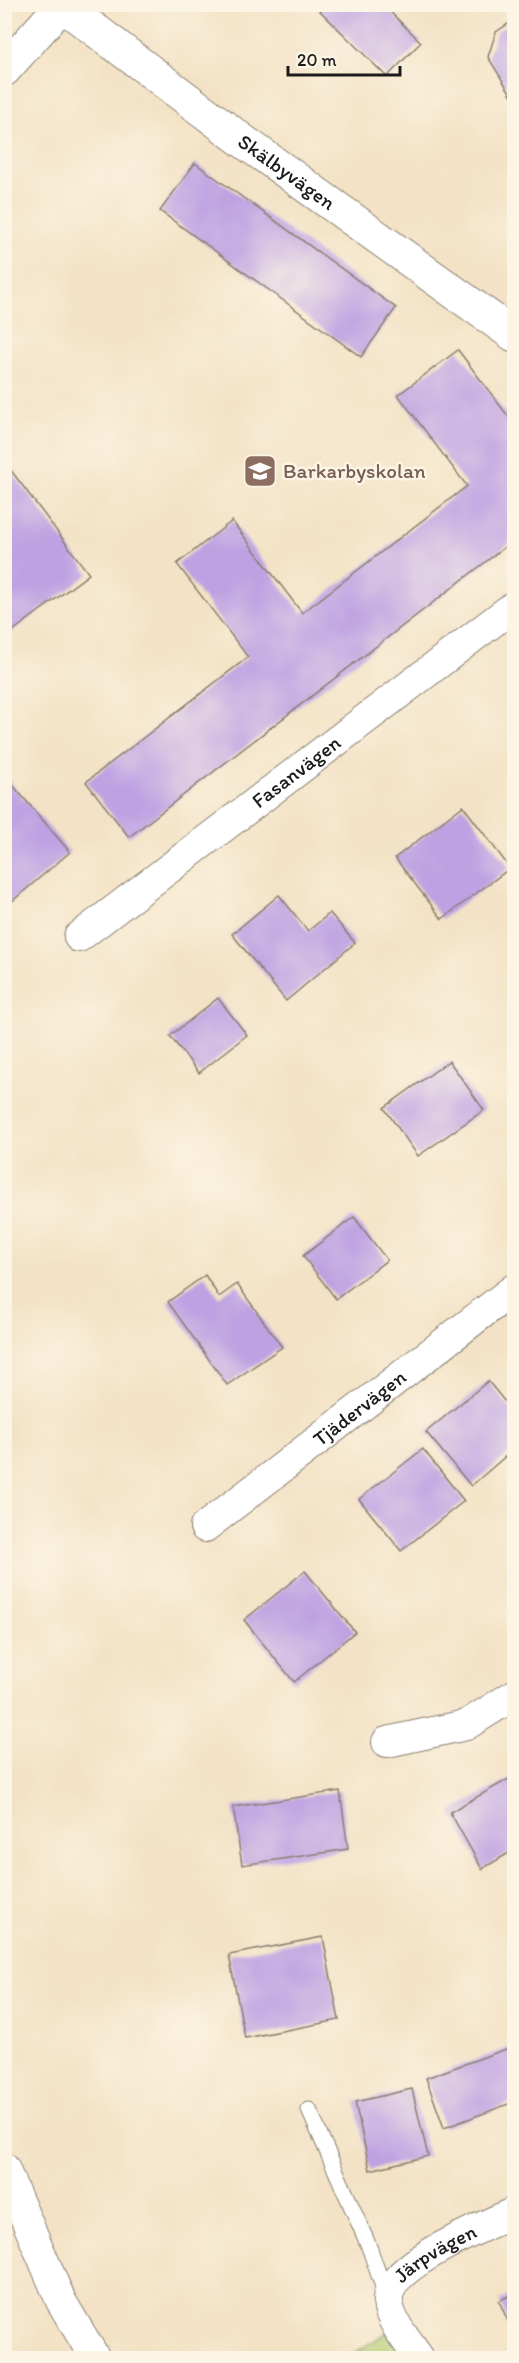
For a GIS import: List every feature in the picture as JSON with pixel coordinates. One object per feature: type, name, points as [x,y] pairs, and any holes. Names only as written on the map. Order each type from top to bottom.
[{"type":"street","points":[[4,38],[62,5]]},
{"type":"street","points":[[4,70],[62,5]]},
{"type":"street","name":"Skälbyvägen","points":[[62,5],[239,138],[514,335]]},
{"type":"street","name":"Fasanvägen","points":[[79,937],[514,606]]},
{"type":"street","name":"Tjädervägen","points":[[205,1527],[514,1289]]},
{"type":"street","points":[[387,1742],[466,1725],[514,1695]]},
{"type":"street","points":[[4,2168],[61,2301],[92,2358]]},
{"type":"street","name":"Järpvägen","points":[[390,2309],[397,2279],[423,2257],[514,2212]]},
{"type":"street","points":[[390,2309],[419,2358]]},
{"type":"lane","points":[[309,2110],[368,2244],[390,2309]]},
{"type":"green space","points":[[389,2331],[406,2358],[347,2358]]},
{"type":"building","points":[[313,4],[382,4],[421,42],[387,77]]},
{"type":"building","points":[[514,20],[514,99],[488,57],[496,32]]},
{"type":"building","points":[[195,163],[396,308],[361,357],[160,211]]},
{"type":"building","points":[[458,350],[514,424],[514,540],[129,837],[86,782],[248,657],[177,564],[232,521],[302,613],[467,486],[398,395]]},
{"type":"building","points":[[4,461],[89,574],[10,633],[4,626]]},
{"type":"building","points":[[4,775],[70,852],[10,903],[4,897]]},
{"type":"building","points":[[463,806],[510,868],[442,919],[395,858]]},
{"type":"building","points":[[279,895],[308,931],[330,913],[355,943],[286,1001],[232,934]]},
{"type":"building","points":[[218,998],[247,1035],[199,1073],[170,1036]]},
{"type":"building","points":[[449,1061],[484,1110],[418,1156],[384,1108]]},
{"type":"building","points":[[354,1217],[387,1260],[336,1299],[303,1256]]},
{"type":"building","points":[[205,1275],[219,1297],[237,1284],[282,1347],[227,1385],[168,1302]]},
{"type":"building","points":[[488,1381],[514,1413],[514,1449],[471,1486],[426,1432]]},
{"type":"building","points":[[423,1449],[464,1501],[401,1551],[359,1499]]},
{"type":"building","points":[[305,1571],[355,1632],[294,1682],[244,1620]]},
{"type":"building","points":[[514,1776],[514,1850],[482,1869],[450,1812]]},
{"type":"building","points":[[340,1791],[348,1849],[242,1865],[233,1807]]},
{"type":"building","points":[[323,1937],[339,2020],[245,2038],[229,1955]]},
{"type":"building","points":[[514,2046],[514,2102],[444,2128],[426,2078]]},
{"type":"building","points":[[412,2089],[428,2156],[370,2170],[355,2102]]},
{"type":"building","points":[[514,2293],[514,2335],[499,2301]]},
{"type":"place","name":"Barkarbyskolan","points":[[260,471]]}]
